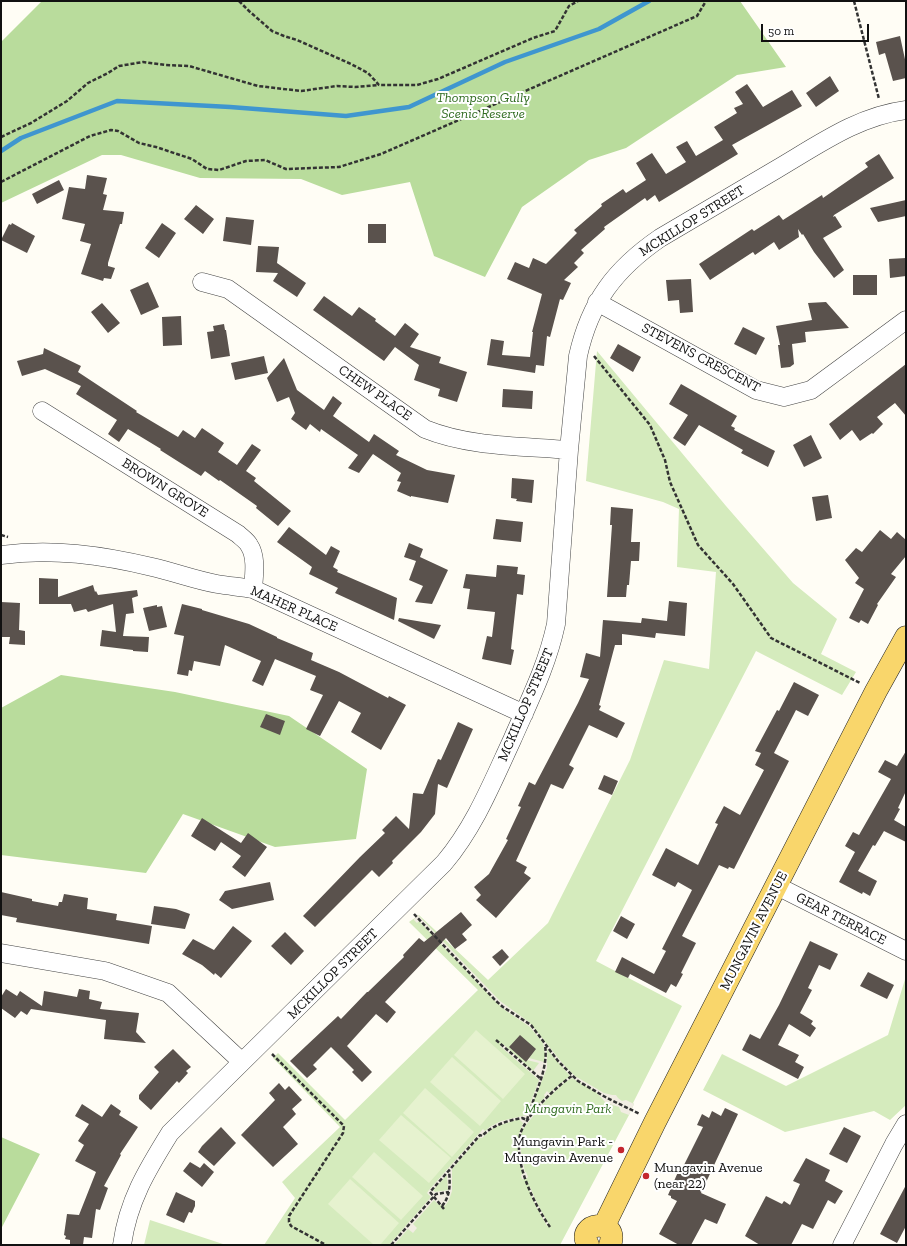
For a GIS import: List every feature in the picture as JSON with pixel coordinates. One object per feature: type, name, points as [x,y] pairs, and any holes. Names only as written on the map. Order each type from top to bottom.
[{"type":"main road","name":"MUNGAVIN AVENUE","points":[[608,1240],[655,1122],[876,691],[906,637]]},
{"type":"main road","points":[[588,1245],[586,1238],[588,1230],[596,1226],[608,1240]]},
{"type":"street","name":"MCKILLOP STREET","points":[[122,1245],[128,1216],[136,1193],[151,1164],[170,1133],[444,863],[469,831],[483,804],[546,662],[556,624],[576,371],[581,341],[588,321],[597,302],[610,283],[640,252],[660,238],[823,142],[862,121],[883,114],[906,110]]},
{"type":"street","name":"CHEW PLACE","points":[[202,282],[228,289],[425,428],[440,435],[465,442],[569,450]]},
{"type":"street","name":"STEVENS CRESCENT","points":[[597,302],[756,390],[784,397],[811,390],[906,320]]},
{"type":"street","name":"BROWN GROVE","points":[[42,411],[238,534],[249,545],[252,555],[254,567],[253,588]]},
{"type":"street","name":"MAHER PLACE","points":[[1,555],[23,552],[94,555],[216,584],[253,588],[524,714]]},
{"type":"street","name":"GEAR TERRACE","points":[[777,886],[906,951]]},
{"type":"street","points":[[1,953],[105,971],[168,993],[242,1062]]},
{"type":"street","points":[[842,1245],[894,1144],[906,1124]]},
{"type":"path","points":[[239,1],[272,31],[297,40],[368,73],[379,85]]},
{"type":"path","points":[[1,137],[31,123],[67,101],[88,83],[119,66],[143,62],[189,66],[258,86],[301,91],[337,86],[355,87],[379,85],[417,85],[438,79],[533,38],[555,31],[569,6],[578,1]]},
{"type":"path","points":[[1,182],[90,136],[111,130],[118,131],[139,143],[192,159],[207,169],[219,170],[246,161],[265,160],[286,169],[339,167],[381,154],[697,16],[706,1]]},
{"type":"path","points":[[854,1],[883,114]]},
{"type":"path","points":[[581,341],[650,425],[664,460],[670,482],[698,545],[733,584],[771,638],[876,691]]},
{"type":"path","points":[[404,904],[503,1007],[531,1025],[572,1076],[607,1098],[655,1122]]},
{"type":"path","points":[[496,1040],[541,1079]]},
{"type":"path","points":[[262,1044],[344,1126],[343,1133],[289,1216],[291,1226],[326,1245]]},
{"type":"path","points":[[527,1120],[530,1107],[546,1064],[545,1044]]},
{"type":"path","points":[[550,1227],[536,1204],[526,1179],[521,1162],[519,1141],[522,1128],[527,1120],[555,1089],[572,1076]]},
{"type":"path","points":[[444,1209],[430,1192],[480,1135],[482,1136],[494,1126],[522,1118],[527,1120]]},
{"type":"path","points":[[442,1206],[449,1192],[449,1170]]},
{"type":"path","points":[[391,1245],[436,1194],[449,1192]]},
{"type":"green space","name":"Thompson Gully Scenic Reserve","points":[[42,1],[740,1],[786,67],[737,75],[626,148],[589,160],[522,207],[485,277],[434,256],[410,182],[342,195],[301,179],[200,178],[121,155],[102,155],[1,203],[1,42]]},
{"type":"green space","name":"Mungavin Park","points":[[597,351],[726,506],[793,583],[837,619],[821,654],[856,672],[842,695],[756,651],[596,961],[682,1006],[633,1103],[634,1104],[629,1115],[560,1245],[264,1245],[295,1198],[282,1182],[340,1127],[273,1058],[278,1053],[345,1120],[478,990],[409,922],[419,915],[488,980],[548,923],[630,760],[664,660],[709,669],[716,572],[677,567],[679,509],[663,502],[586,481]]},
{"type":"green space","points":[[61,675],[175,692],[289,716],[367,769],[356,839],[275,847],[183,814],[146,873],[1,855],[1,708]]},
{"type":"green space","points":[[906,976],[906,1105],[890,1120],[874,1111],[785,1132],[703,1090],[722,1054],[786,1086],[888,1035]]},
{"type":"green space","points":[[476,1030],[525,1074],[503,1099],[454,1055]]},
{"type":"green space","points":[[452,1057],[501,1101],[480,1126],[430,1082]]},
{"type":"green space","points":[[425,1088],[474,1132],[452,1157],[403,1113]]},
{"type":"green space","points":[[401,1115],[451,1158],[429,1183],[379,1140]]},
{"type":"green space","points":[[1,1137],[40,1154],[1,1229]]},
{"type":"green space","points":[[374,1152],[423,1196],[401,1220],[352,1177]]},
{"type":"green space","points":[[350,1179],[399,1223],[380,1245],[374,1245],[328,1204]]},
{"type":"green space","points":[[150,1220],[226,1245],[144,1245]]},
{"type":"shaded area","points":[[418,915],[500,1001],[529,1022],[564,1065],[575,1076],[604,1093],[616,1095],[622,1101],[626,1100],[634,1104],[629,1115],[621,1112],[619,1107],[606,1103],[596,1092],[572,1078],[564,1083],[546,1100],[523,1129],[521,1135],[521,1152],[527,1178],[522,1179],[521,1175],[523,1174],[518,1152],[519,1134],[523,1123],[519,1119],[494,1127],[482,1138],[479,1138],[452,1169],[452,1191],[445,1206],[438,1204],[434,1200],[413,1224],[417,1228],[413,1233],[408,1229],[394,1245],[389,1245],[431,1197],[427,1193],[429,1190],[483,1129],[485,1131],[501,1121],[527,1115],[539,1080],[500,1046],[503,1044],[533,1071],[539,1063],[527,1060],[529,1058],[544,1062],[545,1054],[543,1043],[530,1027],[505,1010],[491,997],[419,921],[417,923],[414,919]],"holes":[[[547,1049],[570,1076],[549,1093],[547,1091],[544,1095],[545,1097],[537,1106],[536,1105],[533,1108],[534,1110],[530,1114],[531,1107],[547,1068]],[[447,1175],[448,1190],[435,1192],[433,1190]]]},
{"type":"shaded area","points":[[528,1187],[530,1187],[548,1223],[547,1226],[535,1204]]},
{"type":"building","points":[[900,36],[906,64],[906,78],[893,81],[885,53],[879,55],[876,42]]},
{"type":"building","points":[[830,76],[839,91],[816,107],[806,93]]},
{"type":"building","points":[[747,84],[763,107],[792,90],[802,106],[732,145],[738,154],[659,202],[655,195],[647,201],[645,198],[604,227],[605,229],[581,250],[584,253],[574,263],[578,267],[564,280],[571,283],[563,300],[560,299],[550,337],[547,336],[544,366],[536,365],[535,373],[487,365],[491,339],[504,341],[502,355],[530,357],[532,332],[542,294],[507,279],[515,262],[529,268],[533,258],[546,264],[577,233],[574,230],[602,206],[601,204],[623,189],[626,193],[646,180],[636,163],[652,153],[666,174],[686,162],[676,147],[687,141],[696,156],[723,140],[714,127],[737,113],[734,108],[743,104],[735,92]]},
{"type":"building","points":[[879,154],[894,178],[834,215],[833,217],[835,216],[842,227],[823,238],[844,270],[834,278],[798,229],[799,237],[779,250],[774,242],[755,255],[753,252],[710,280],[699,264],[752,229],[754,231],[779,215],[783,220],[822,195],[823,198],[868,167],[865,163]]},
{"type":"building","points":[[87,175],[107,178],[103,194],[107,195],[103,210],[124,212],[122,224],[120,224],[108,263],[108,266],[115,268],[111,279],[104,278],[103,281],[81,274],[91,244],[80,241],[85,224],[62,219],[69,187],[85,189]]},
{"type":"building","points":[[59,180],[64,190],[37,204],[32,194]]},
{"type":"building","points":[[906,200],[906,216],[878,222],[870,208]]},
{"type":"building","points":[[196,205],[214,219],[203,234],[184,219]]},
{"type":"building","points":[[226,217],[254,220],[251,245],[223,241]]},
{"type":"building","points":[[12,223],[35,236],[27,253],[1,240],[9,224],[11,225]]},
{"type":"building","points":[[162,223],[176,233],[159,258],[145,248]]},
{"type":"building","points":[[368,224],[386,224],[386,243],[368,243]]},
{"type":"building","points":[[258,246],[279,247],[277,263],[306,283],[297,297],[273,281],[278,273],[256,272]]},
{"type":"building","points":[[906,258],[906,276],[890,278],[889,259]]},
{"type":"building","points":[[853,275],[877,275],[877,295],[853,295]]},
{"type":"building","points":[[691,279],[693,312],[680,313],[679,300],[668,301],[666,280]]},
{"type":"building","points":[[148,282],[159,307],[141,315],[130,290]]},
{"type":"building","points":[[324,296],[352,316],[359,307],[376,319],[375,321],[395,336],[405,323],[419,334],[410,347],[441,357],[439,363],[467,372],[457,402],[438,396],[440,389],[414,380],[419,365],[395,347],[384,361],[313,310]]},
{"type":"building","points":[[826,302],[849,328],[805,332],[806,342],[792,344],[794,364],[790,367],[781,368],[778,345],[780,345],[776,326],[812,320],[808,303]]},
{"type":"building","points":[[102,303],[120,323],[108,333],[91,312]]},
{"type":"building","points":[[181,316],[182,345],[163,346],[162,317]]},
{"type":"building","points":[[224,324],[230,356],[211,359],[207,332],[214,331],[213,326]]},
{"type":"building","points":[[743,327],[765,338],[756,355],[734,344]]},
{"type":"building","points":[[618,344],[641,357],[633,372],[610,358]]},
{"type":"building","points":[[44,348],[81,366],[78,372],[137,411],[136,412],[178,437],[183,430],[195,438],[202,428],[224,443],[218,452],[237,465],[252,444],[261,450],[246,471],[256,478],[254,481],[291,511],[278,526],[256,508],[257,506],[220,480],[219,481],[205,471],[201,476],[128,429],[119,442],[108,434],[117,420],[76,394],[81,386],[45,369],[22,376],[17,361],[43,354]]},
{"type":"building","points":[[264,356],[268,373],[235,380],[231,363]]},
{"type":"building","points":[[284,358],[297,390],[324,410],[333,396],[342,403],[333,416],[369,442],[374,434],[399,451],[396,455],[427,470],[455,475],[448,503],[411,497],[397,491],[401,482],[397,481],[401,473],[373,454],[359,473],[348,468],[358,455],[321,429],[320,432],[310,424],[306,430],[291,419],[295,413],[289,397],[277,402],[267,378]]},
{"type":"building","points":[[906,364],[906,416],[895,403],[877,417],[883,424],[873,434],[872,433],[860,441],[852,430],[840,440],[829,424]]},
{"type":"building","points":[[681,384],[737,416],[731,426],[735,428],[734,430],[775,451],[768,467],[741,453],[743,450],[699,425],[685,446],[673,438],[688,415],[669,404]]},
{"type":"building","points":[[503,389],[533,391],[532,409],[502,407]]},
{"type":"building","points":[[811,435],[822,458],[804,467],[793,445]]},
{"type":"building","points":[[512,478],[534,480],[532,503],[516,501],[517,499],[511,498]]},
{"type":"building","points":[[828,495],[832,518],[816,521],[812,497]]},
{"type":"building","points":[[611,507],[633,509],[631,542],[640,542],[639,561],[631,561],[629,585],[627,585],[626,597],[607,597],[612,525],[610,525]]},
{"type":"building","points":[[496,519],[523,522],[521,542],[493,539]]},
{"type":"building","points":[[289,527],[326,555],[331,546],[340,551],[333,567],[338,570],[337,572],[397,598],[394,620],[335,593],[338,588],[309,574],[312,567],[277,542]]},
{"type":"building","points":[[880,530],[891,539],[897,532],[906,540],[906,556],[891,574],[896,577],[877,604],[878,605],[868,624],[861,620],[859,623],[849,618],[864,589],[855,583],[859,578],[845,560],[856,548],[862,552]]},
{"type":"building","points":[[409,543],[423,549],[420,557],[448,570],[432,604],[415,602],[423,586],[409,580],[416,561],[404,557]]},
{"type":"building","points":[[497,565],[518,567],[517,574],[525,575],[523,595],[517,594],[511,649],[514,650],[511,665],[482,659],[487,636],[492,637],[495,612],[467,609],[470,589],[463,588],[466,574],[496,577]]},
{"type":"building","points":[[39,578],[58,579],[58,597],[93,585],[95,592],[96,591],[98,595],[137,590],[138,596],[132,598],[134,613],[126,614],[123,636],[149,637],[148,652],[100,646],[102,630],[116,632],[113,604],[88,612],[86,609],[74,612],[71,604],[39,604]]},
{"type":"building","points":[[669,601],[687,603],[685,636],[656,633],[655,638],[622,634],[622,645],[615,645],[599,710],[625,723],[617,738],[589,725],[569,765],[574,768],[563,789],[551,784],[516,861],[527,867],[524,873],[531,878],[496,918],[476,900],[481,895],[474,887],[489,874],[508,840],[506,839],[521,807],[518,806],[529,782],[535,785],[578,703],[589,679],[580,677],[586,653],[600,657],[603,620],[641,623],[642,618],[667,621]]},
{"type":"building","points":[[1,602],[20,603],[19,630],[25,631],[25,645],[9,644],[10,637],[1,637]]},
{"type":"building","points":[[182,604],[249,624],[313,653],[311,660],[339,672],[388,698],[389,696],[406,705],[381,750],[351,732],[361,713],[339,701],[320,736],[306,729],[323,695],[310,690],[316,676],[275,659],[263,686],[252,681],[261,661],[225,645],[220,666],[194,661],[192,671],[189,670],[188,676],[177,674],[184,636],[174,634]]},
{"type":"building","points":[[157,605],[157,607],[162,606],[167,627],[149,631],[143,608]]},
{"type":"building","points":[[399,618],[441,625],[434,639],[398,621]]},
{"type":"building","points":[[794,682],[819,695],[808,716],[796,710],[774,753],[789,761],[734,869],[729,867],[728,869],[719,865],[682,936],[696,943],[681,973],[683,974],[676,987],[671,984],[666,993],[630,974],[628,978],[615,972],[622,957],[654,974],[666,951],[662,949],[692,890],[678,882],[675,887],[652,875],[666,848],[698,865],[718,824],[715,823],[724,806],[740,815],[764,770],[755,765],[761,753],[755,751],[777,710],[779,711]]},
{"type":"building","points":[[266,714],[285,721],[280,735],[260,727]]},
{"type":"building","points":[[458,722],[473,729],[447,788],[438,784],[435,814],[421,832],[392,861],[393,863],[379,877],[372,870],[315,927],[303,916],[385,833],[382,830],[396,816],[409,829],[413,793],[423,794],[438,759],[441,760]]},
{"type":"building","points":[[906,751],[906,791],[898,808],[900,809],[894,820],[906,827],[906,842],[884,831],[875,846],[873,845],[858,871],[877,881],[870,896],[863,892],[862,894],[839,882],[855,852],[845,846],[853,832],[859,835],[891,779],[878,772],[885,760],[897,766]]},
{"type":"building","points":[[604,775],[618,781],[612,795],[598,789]]},
{"type":"building","points":[[202,818],[241,843],[248,833],[267,847],[245,877],[232,867],[241,856],[221,842],[215,851],[191,836]]},
{"type":"building","points":[[270,882],[274,900],[232,909],[219,900],[225,891]]},
{"type":"building","points":[[1,892],[32,899],[32,901],[58,906],[59,902],[62,902],[64,894],[88,898],[87,909],[117,914],[116,920],[152,926],[149,944],[16,922],[17,918],[1,915]]},
{"type":"building","points":[[154,906],[176,909],[190,914],[185,929],[151,924]]},
{"type":"building","points":[[461,912],[472,925],[462,934],[467,940],[455,949],[446,938],[385,1002],[396,1012],[387,1023],[376,1014],[347,1046],[372,1072],[362,1082],[352,1072],[354,1070],[331,1047],[313,1065],[317,1069],[307,1078],[290,1061],[338,1016],[341,1019],[404,957],[403,955],[419,938],[424,942]]},
{"type":"building","points":[[621,916],[635,924],[627,939],[613,931]]},
{"type":"building","points":[[233,926],[252,941],[221,978],[182,954],[193,939],[214,950]]},
{"type":"building","points":[[285,932],[304,951],[291,965],[271,946]]},
{"type":"building","points":[[810,941],[838,954],[830,970],[819,965],[808,988],[812,990],[800,1013],[813,1021],[811,1024],[816,1028],[810,1037],[789,1024],[778,1045],[799,1055],[795,1062],[804,1067],[798,1079],[742,1050],[750,1034],[760,1039],[779,1005]]},
{"type":"building","points":[[502,949],[509,957],[500,966],[492,957]]},
{"type":"building","points":[[868,972],[894,985],[887,999],[860,986]]},
{"type":"building","points":[[6,989],[17,996],[20,991],[42,1006],[44,991],[77,997],[79,989],[90,991],[89,999],[102,1002],[100,1009],[139,1013],[136,1032],[146,1043],[104,1039],[106,1020],[31,1009],[27,1015],[21,1011],[15,1018],[1,1008],[1,997]]},
{"type":"building","points":[[520,1035],[536,1049],[526,1062],[509,1047]]},
{"type":"building","points":[[173,1049],[191,1067],[186,1071],[188,1073],[179,1083],[177,1081],[151,1110],[139,1099],[139,1095],[159,1072],[154,1067]]},
{"type":"building","points":[[279,1083],[285,1090],[289,1086],[302,1100],[292,1109],[296,1114],[283,1127],[298,1144],[273,1167],[241,1135],[275,1100],[269,1093]]},
{"type":"building","points":[[82,1104],[102,1117],[111,1104],[121,1111],[119,1115],[138,1127],[120,1154],[121,1155],[104,1186],[108,1188],[100,1210],[96,1209],[92,1238],[84,1237],[83,1245],[70,1245],[70,1240],[65,1239],[66,1236],[64,1235],[67,1214],[79,1215],[96,1172],[75,1161],[84,1145],[78,1141],[89,1124],[75,1116]]},
{"type":"building","points":[[725,1108],[738,1114],[701,1193],[726,1204],[717,1224],[705,1219],[691,1245],[679,1245],[659,1234],[677,1201],[668,1195],[678,1172],[680,1173],[703,1127],[697,1125],[702,1114],[709,1118],[712,1111],[721,1116]]},
{"type":"building","points":[[221,1127],[236,1143],[214,1166],[198,1152]]},
{"type":"building","points":[[844,1127],[861,1136],[847,1163],[829,1154]]},
{"type":"building","points":[[806,1158],[830,1170],[825,1181],[843,1191],[835,1204],[828,1200],[813,1229],[802,1224],[791,1245],[760,1245],[745,1236],[766,1196],[782,1204],[784,1201],[790,1205],[800,1184],[793,1181]]},
{"type":"building","points":[[190,1162],[200,1168],[204,1163],[214,1172],[202,1187],[183,1171]]},
{"type":"building","points":[[906,1185],[906,1226],[897,1243],[880,1234]]},
{"type":"building","points":[[176,1192],[195,1201],[195,1206],[192,1213],[189,1212],[184,1223],[166,1215]]},
{"type":"waterway","points":[[1,151],[21,138],[117,101],[230,107],[346,116],[409,107],[505,62],[599,29],[649,1]]},
{"type":"place","name":"Mungavin Park - Mungavin Avenue","points":[[621,1150]]},
{"type":"place","name":"Mungavin Avenue (near 22)","points":[[646,1176]]}]
